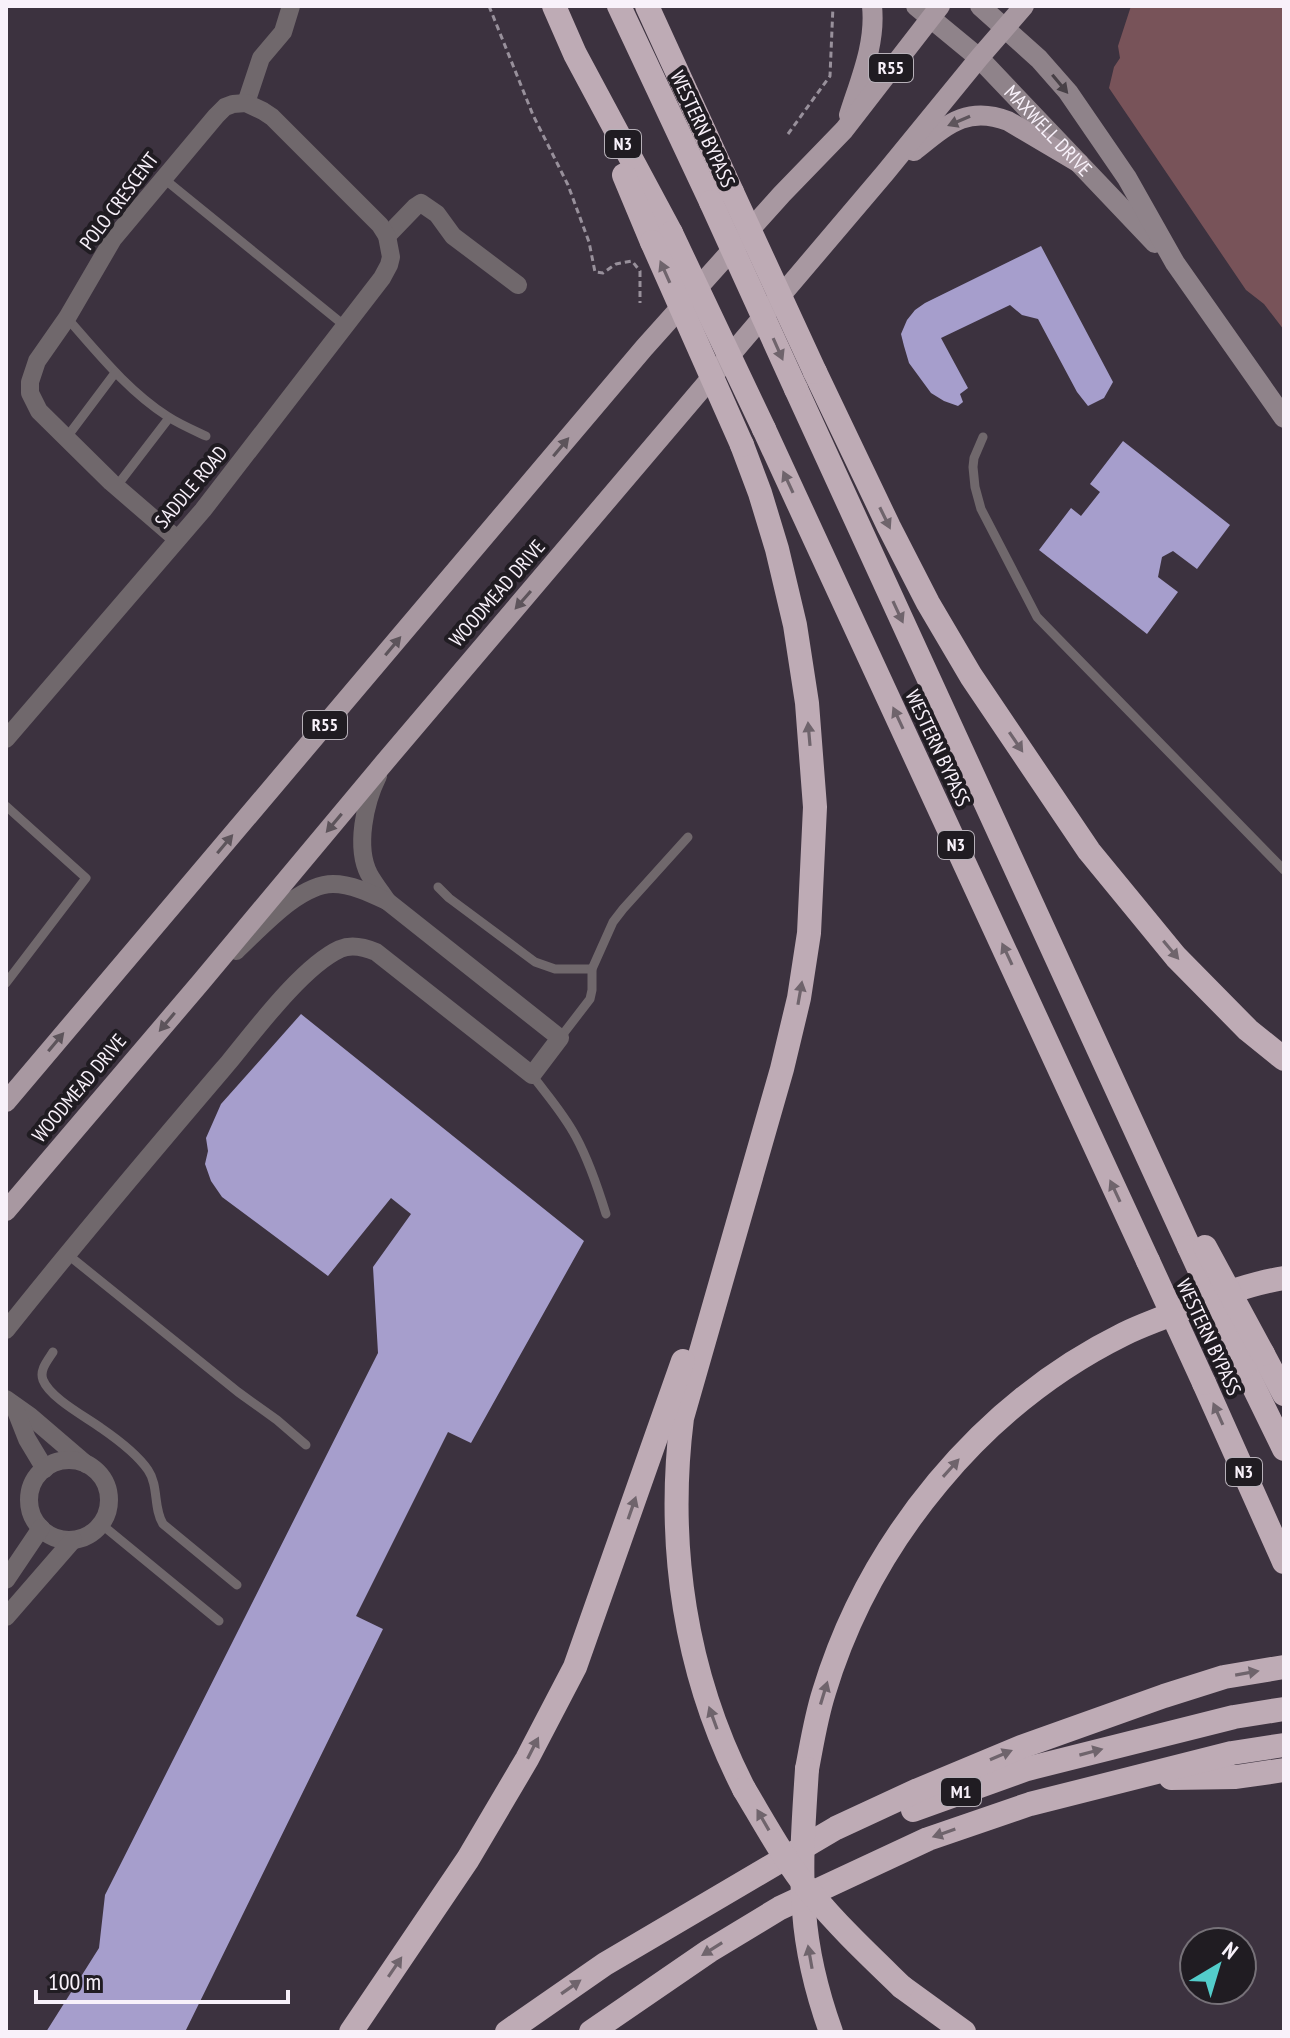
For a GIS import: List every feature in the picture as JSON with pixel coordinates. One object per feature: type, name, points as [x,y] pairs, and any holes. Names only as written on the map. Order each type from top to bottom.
[{"type":"highway","name":"WESTERN BYPASS","points":[[554,6],[661,237],[764,429],[1284,1562]]},
{"type":"highway","name":"WESTERN BYPASS","points":[[619,6],[721,197],[796,389],[1092,1037],[1254,1360],[1284,1449]]},
{"type":"highway","points":[[647,6],[721,197],[815,372],[928,603],[971,676],[1089,851],[1176,957],[1248,1030],[1284,1059]]},
{"type":"highway","points":[[661,237],[760,493],[777,549],[795,625],[807,703],[815,807],[809,933],[799,998],[782,1069],[682,1418],[676,1482],[679,1570],[688,1633],[711,1714],[728,1756],[775,1842],[809,1890],[844,1931],[902,1987],[964,2032]]},
{"type":"highway","points":[[351,2032],[468,1859],[527,1759],[575,1667],[782,1069]]},
{"type":"highway","points":[[831,2032],[818,1995],[804,1912],[802,1844],[807,1769],[824,1691],[856,1610],[882,1561],[924,1498],[959,1458],[1027,1396],[1072,1364],[1125,1333],[1197,1304],[1267,1280],[1284,1278]]},
{"type":"highway","points":[[1254,1360],[1284,1394]]},
{"type":"highway","points":[[658,1932],[836,1828],[918,1790],[1021,1747],[1164,1696],[1224,1677],[1284,1667]]},
{"type":"highway","name":"M1","points":[[507,2032],[605,1964],[658,1932],[923,1805],[1041,1765],[1234,1717],[1284,1709]]},
{"type":"highway","name":"M1","points":[[591,2032],[709,1951],[780,1908],[928,1839],[1030,1804],[1232,1753],[1284,1745]]},
{"type":"highway","points":[[1126,1779],[1236,1777],[1284,1770]]},
{"type":"main road","points":[[844,130],[869,50],[872,6]]},
{"type":"main road","name":"MAXWELL DRIVE","points":[[980,6],[1039,59],[1068,92],[1127,178],[1175,263],[1284,418]]},
{"type":"main road","name":"WOODMEAD DRIVE","points":[[9,1209],[1024,6]]},
{"type":"main road","name":"R55","points":[[6,1102],[644,348],[782,194],[844,130],[929,10]]},
{"type":"main road","name":"MAXWELL DRIVE","points":[[929,10],[1175,263]]},
{"type":"main road","points":[[885,173],[947,125],[964,117],[980,115],[1008,121],[1079,163]]},
{"type":"street","points":[[291,6],[283,32],[261,58],[246,103],[272,117],[380,225],[389,244],[421,203],[437,214],[453,236],[518,285]]},
{"type":"street","name":"POLO CRESCENT","points":[[177,539],[116,487],[39,411],[30,393],[30,382],[37,361],[67,318],[113,239],[221,112],[233,104],[246,103]]},
{"type":"street","name":"SADDLE ROAD","points":[[9,730],[203,510],[385,273],[389,265],[389,244]]},
{"type":"street","points":[[384,763],[369,793],[363,825],[364,860],[368,874],[387,901]]},
{"type":"street","points":[[6,1330],[290,989],[326,957],[340,949],[354,946],[376,952],[532,1075],[560,1038],[387,901],[358,889],[334,884],[315,886],[297,896],[201,982]]},
{"type":"street","points":[[10,1403],[95,1470],[108,1490],[107,1513],[94,1532],[73,1540],[50,1535],[33,1517],[30,1491],[36,1478],[54,1463],[65,1460],[86,1464]]},
{"type":"street","points":[[10,1403],[45,1469]]},
{"type":"street","points":[[6,1580],[41,1528]]},
{"type":"street","points":[[6,1617],[73,1540]]},
{"type":"lane","points":[[163,178],[345,326]]},
{"type":"lane","points":[[67,318],[140,397],[169,418],[206,436]]},
{"type":"lane","points":[[67,437],[115,373]]},
{"type":"lane","points":[[116,487],[169,418]]},
{"type":"lane","points":[[983,437],[973,467],[981,509],[1037,617],[1284,870]]},
{"type":"lane","points":[[6,806],[86,878],[6,983]]},
{"type":"lane","points":[[560,1038],[590,999],[592,969],[603,940],[623,909],[688,837]]},
{"type":"lane","points":[[438,887],[535,962],[555,969],[592,969]]},
{"type":"lane","points":[[532,1075],[576,1136],[606,1214]]},
{"type":"lane","points":[[67,1254],[306,1445]]},
{"type":"lane","points":[[53,1352],[42,1372],[43,1381],[66,1405],[134,1455],[151,1476],[158,1516],[163,1524],[237,1585]]},
{"type":"lane","points":[[101,1524],[219,1621]]},
{"type":"path","points":[[489,6],[533,115],[568,185],[589,242],[595,272],[603,273],[616,264],[632,261],[640,271],[640,303]]},
{"type":"path","points":[[788,134],[830,76],[833,6]]},
{"type":"shaded area","points":[[1131,6],[1284,6],[1284,330],[1264,304],[1246,290],[1109,88],[1114,67],[1120,58],[1118,46]]},
{"type":"building","points":[[1041,246],[1113,382],[1104,398],[1088,406],[1077,392],[1038,319],[1022,315],[1010,305],[941,338],[968,388],[960,394],[963,402],[958,406],[931,393],[909,363],[901,334],[907,320],[925,303]]},
{"type":"building","points":[[1123,441],[1230,525],[1197,569],[1173,551],[1162,557],[1158,577],[1178,592],[1147,634],[1039,550],[1071,508],[1081,516],[1100,492],[1090,484]]},
{"type":"building","points":[[301,1014],[584,1241],[471,1443],[448,1432],[356,1616],[383,1629],[185,2032],[46,2032],[99,1948],[105,1895],[378,1353],[373,1267],[411,1214],[391,1198],[328,1276],[222,1197],[211,1181],[205,1164],[208,1151],[206,1138],[221,1104]]}]
